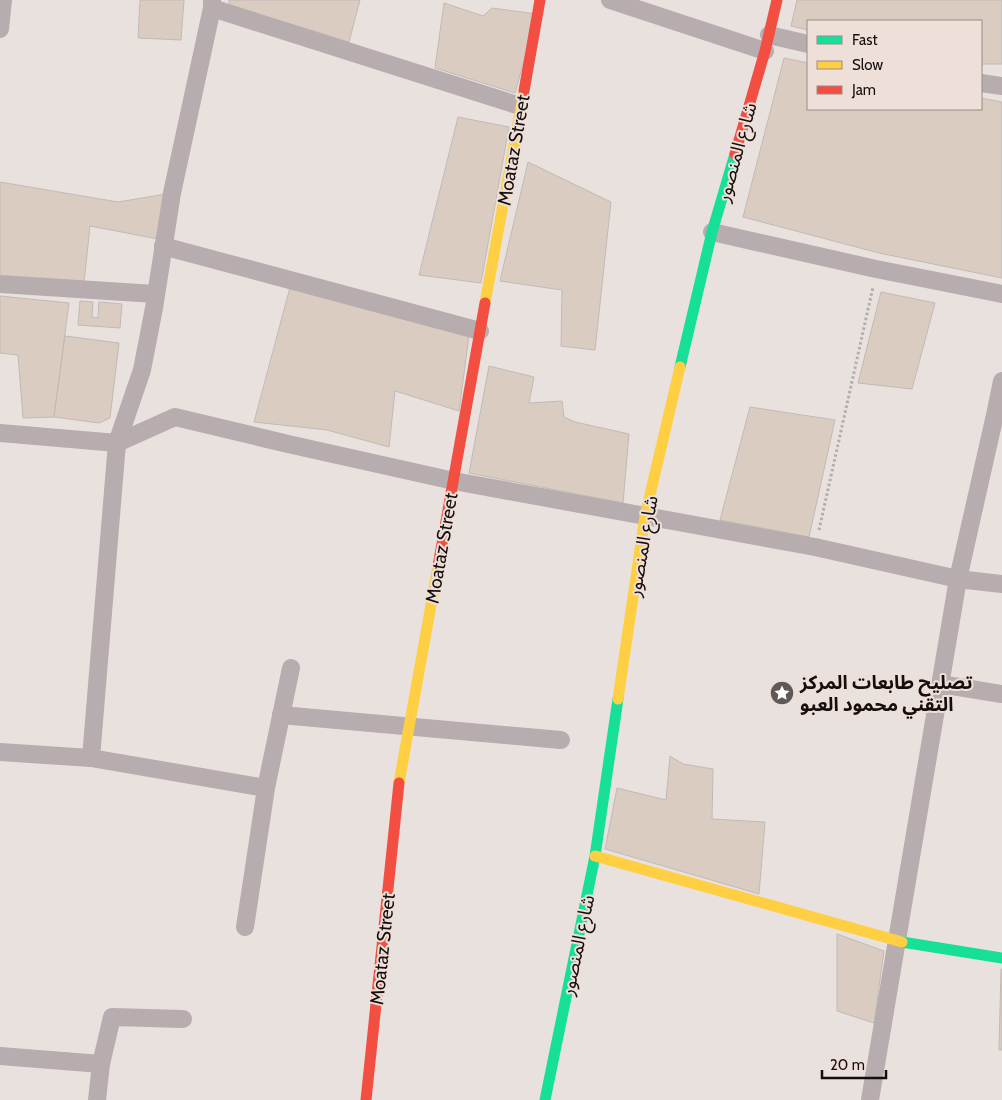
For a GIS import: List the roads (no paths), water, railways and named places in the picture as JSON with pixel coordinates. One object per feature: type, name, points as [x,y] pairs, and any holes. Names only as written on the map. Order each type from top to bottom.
[{"type":"street","points":[[0,29],[3,0]]},
{"type":"street","name":"Moataz Street","points":[[366,1100],[399,781],[540,0]]},
{"type":"street","points":[[610,0],[767,43],[807,44]]},
{"type":"street","name":"شارع المنصور","points":[[545,1100],[595,856],[645,516],[712,232],[767,43],[777,0]]},
{"type":"street","points":[[91,758],[117,443],[142,370],[172,193],[212,4],[520,106]]},
{"type":"street","points":[[982,83],[1002,86]]},
{"type":"street","points":[[712,232],[876,269],[1002,294]]},
{"type":"street","points":[[163,246],[480,331]]},
{"type":"street","points":[[0,284],[155,294]]},
{"type":"street","points":[[870,1100],[958,579],[1002,381]]},
{"type":"street","points":[[0,433],[117,443],[176,417],[454,481],[815,547],[958,579],[1002,584]]},
{"type":"street","points":[[245,927],[266,788],[292,668]]},
{"type":"street","points":[[940,684],[1002,694]]},
{"type":"street","points":[[281,715],[561,740]]},
{"type":"street","points":[[0,752],[91,758],[266,788]]},
{"type":"street","points":[[595,856],[896,941],[1002,958]]},
{"type":"street","points":[[97,1100],[101,1064],[112,1017],[183,1019]]},
{"type":"street","points":[[0,1056],[101,1064]]},
{"type":"place","name":"تصليح طابعات المركز التقني محمود العبو","points":[[782,693]]}]
